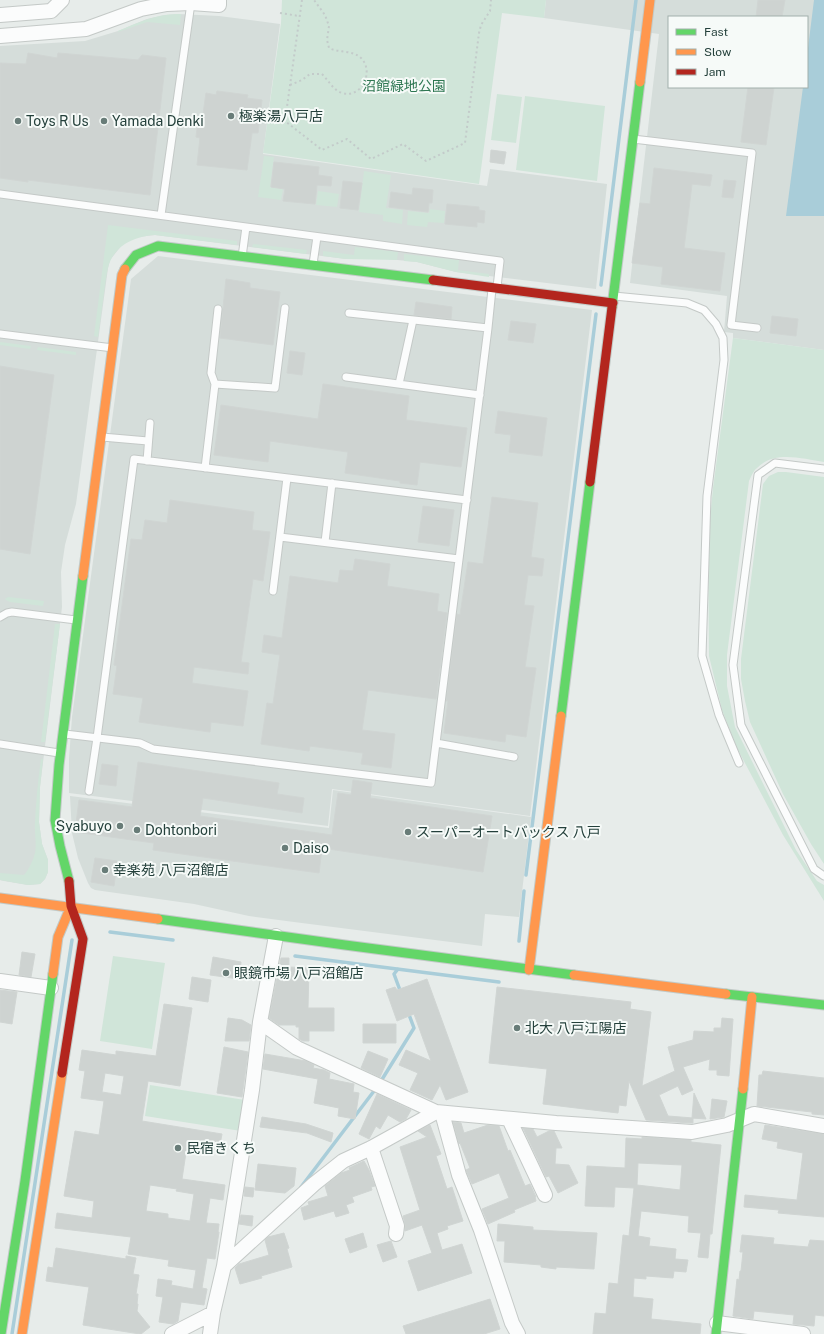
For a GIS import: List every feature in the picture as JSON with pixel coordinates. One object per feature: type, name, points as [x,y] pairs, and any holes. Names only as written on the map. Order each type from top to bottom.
[{"type":"street","points":[[0,15],[51,11],[62,0]]},
{"type":"street","points":[[0,36],[86,29],[141,9],[167,4],[191,3],[219,5],[219,0]]},
{"type":"street","points":[[529,970],[614,299],[632,139],[650,0]]},
{"type":"street","points":[[22,1334],[83,938],[71,906],[69,877],[60,846],[55,820],[62,733],[122,275],[129,261],[140,252],[158,246],[494,289],[614,299]]},
{"type":"street","points":[[0,898],[71,906],[276,936],[529,970],[824,1005]]},
{"type":"street","points":[[1,1334],[58,937],[71,906]]},
{"type":"street","points":[[210,1334],[212,1313],[224,1266],[252,1090],[260,1022],[276,936]]},
{"type":"street","points":[[0,981],[51,988]]},
{"type":"street","points":[[752,997],[740,1120],[716,1329],[803,1334]]},
{"type":"street","points":[[260,1022],[297,1048],[439,1112],[509,1119],[692,1132],[727,1125],[754,1114],[824,1126]]},
{"type":"street","points":[[224,1266],[314,1184],[344,1161],[439,1112]]},
{"type":"street","points":[[439,1112],[459,1175],[481,1230],[512,1323],[518,1334]]},
{"type":"street","points":[[509,1119],[545,1195]]},
{"type":"street","points":[[370,1148],[397,1226],[396,1234]]},
{"type":"street","points":[[172,1334],[212,1313]]},
{"type":"lane","points":[[161,215],[191,3]]},
{"type":"lane","points":[[632,139],[752,153],[731,324],[757,328]]},
{"type":"lane","points":[[0,194],[500,261],[488,328],[430,783],[153,749],[140,743],[62,733]]},
{"type":"lane","points":[[242,257],[246,227]]},
{"type":"lane","points":[[313,266],[317,237]]},
{"type":"lane","points":[[614,299],[687,303],[704,310],[716,324],[723,338],[724,360],[707,496],[702,656],[719,714],[740,763]]},
{"type":"lane","points":[[206,468],[215,384],[211,373],[218,308]]},
{"type":"lane","points":[[215,384],[275,388],[285,308]]},
{"type":"lane","points":[[349,313],[488,328]]},
{"type":"lane","points":[[399,384],[413,320]]},
{"type":"lane","points":[[0,334],[113,348]]},
{"type":"lane","points":[[346,377],[480,395]]},
{"type":"lane","points":[[147,461],[150,423]]},
{"type":"lane","points":[[101,437],[148,441]]},
{"type":"lane","points":[[89,791],[98,738],[134,459],[467,500]]},
{"type":"lane","points":[[824,469],[775,462],[758,475],[733,665],[741,725],[814,869],[824,876]]},
{"type":"lane","points":[[273,591],[287,478]]},
{"type":"lane","points":[[325,542],[332,483]]},
{"type":"lane","points":[[280,537],[459,559]]},
{"type":"lane","points":[[0,617],[7,612],[12,612],[77,620]]},
{"type":"lane","points":[[436,743],[514,757]]},
{"type":"lane","points":[[0,744],[60,753]]},
{"type":"path","points":[[302,0],[285,121],[322,150],[347,139],[371,158],[403,144],[426,161],[465,142],[479,33],[481,26],[490,11],[491,0]]},
{"type":"path","points":[[290,85],[302,80],[310,74],[322,74],[334,88],[344,93],[353,92],[362,87],[367,76],[366,64],[360,57],[349,52],[336,52],[330,48],[327,40],[329,26],[325,15],[314,0]]},
{"type":"path","points":[[280,13],[300,16]]},
{"type":"shaded area","points":[[546,0],[824,0],[824,350],[733,338],[733,333],[724,332],[727,296],[630,283],[659,34],[544,18]]},
{"type":"shaded area","points":[[179,14],[219,16],[280,24],[263,154],[487,186],[490,169],[607,184],[596,289],[456,272],[417,262],[388,259],[346,259],[155,235],[138,237],[122,245],[110,260],[108,268],[76,504],[65,545],[61,572],[62,607],[40,787],[39,822],[42,844],[48,860],[48,872],[45,879],[40,884],[28,885],[4,881],[0,880],[0,46],[85,41],[118,31],[147,19]]},
{"type":"shaded area","points":[[158,256],[592,310],[530,816],[332,789],[328,826],[69,793],[69,759],[72,717],[131,279]]},
{"type":"shaded area","points":[[333,790],[531,817],[519,917],[485,914],[482,946],[249,916],[194,904],[95,890],[91,888],[88,883],[78,858],[72,833],[70,796],[329,828]]},
{"type":"green space","name":"沼館緑地公園","points":[[282,0],[546,0],[544,18],[502,13],[479,184],[263,153],[281,23]]},
{"type":"green space","points":[[181,14],[180,25],[147,22],[118,32],[133,24],[156,17]]},
{"type":"green space","points":[[497,94],[522,97],[516,143],[491,140]]},
{"type":"green space","points":[[525,96],[605,106],[597,181],[516,170]]},
{"type":"green space","points":[[264,156],[274,157],[270,187],[283,189],[281,200],[258,197]]},
{"type":"green space","points":[[364,171],[391,175],[386,208],[403,210],[402,224],[383,221],[383,215],[359,212]]},
{"type":"green space","points":[[318,191],[339,194],[337,207],[316,205]]},
{"type":"green space","points":[[430,209],[445,211],[444,223],[428,222],[427,227],[407,225],[408,211],[429,213]]},
{"type":"green space","points":[[108,225],[237,241],[237,245],[155,235],[140,237],[132,240],[114,254],[108,268],[98,337],[94,336]]},
{"type":"green space","points":[[253,244],[307,250],[306,254],[252,247]]},
{"type":"green space","points":[[355,247],[398,252],[397,260],[346,259],[323,256],[323,251],[354,255]]},
{"type":"green space","points":[[404,254],[459,260],[458,270],[489,274],[489,277],[456,272],[417,262],[404,261]]},
{"type":"green space","points":[[733,338],[824,350],[824,462],[789,457],[772,459],[764,462],[756,469],[749,481],[727,655],[727,686],[735,727],[796,850],[817,881],[824,885],[824,901],[783,835],[737,748],[722,710],[709,656],[708,541],[713,488]]},
{"type":"green space","points":[[0,342],[31,346],[30,349],[0,345]]},
{"type":"green space","points":[[38,347],[76,352],[76,355],[37,350]]},
{"type":"green space","points":[[778,472],[824,477],[824,864],[783,794],[750,722],[741,679],[741,659],[763,484],[769,476]]},
{"type":"green space","points":[[8,597],[44,601],[43,606],[10,602],[5,599]]},
{"type":"green space","points":[[55,624],[60,624],[45,742],[41,742]]},
{"type":"green space","points":[[41,759],[43,759],[40,787],[39,822],[42,844],[48,860],[48,872],[45,879],[40,884],[28,885],[0,880],[0,873],[24,875],[32,862],[36,849],[36,806]]},
{"type":"green space","points":[[113,956],[165,963],[152,1049],[100,1041]]},
{"type":"green space","points":[[150,1085],[245,1100],[241,1131],[145,1116]]},
{"type":"water","points":[[814,0],[824,0],[824,216],[786,216],[803,88],[808,88],[808,48]]},
{"type":"building","points":[[758,0],[785,0],[782,16],[756,16]]},
{"type":"building","name":"Yamada Denki","points":[[28,53],[57,58],[58,53],[138,60],[142,55],[166,58],[150,195],[0,178],[0,63],[26,64]]},
{"type":"building","points":[[748,88],[774,88],[766,145],[741,142]]},
{"type":"building","name":"極楽湯八戸店","points":[[217,91],[248,95],[247,98],[262,100],[258,133],[252,133],[247,170],[197,165],[200,138],[196,137],[198,121],[202,121],[206,93],[216,95]]},
{"type":"building","points":[[491,150],[506,152],[504,164],[490,162]]},
{"type":"building","points":[[274,162],[319,167],[318,175],[332,177],[331,186],[317,185],[315,204],[283,201],[285,189],[271,187]]},
{"type":"building","points":[[654,168],[712,175],[710,186],[692,184],[684,248],[725,253],[720,291],[661,284],[663,267],[632,263],[640,203],[650,204]]},
{"type":"building","points":[[724,180],[736,181],[733,198],[722,197]]},
{"type":"building","points":[[343,181],[362,183],[358,210],[340,208]]},
{"type":"building","points":[[413,188],[433,190],[432,203],[429,203],[428,212],[389,207],[391,192],[412,195]]},
{"type":"building","points":[[447,204],[479,207],[479,210],[485,211],[484,223],[477,222],[477,227],[445,224]]},
{"type":"building","points":[[226,279],[250,283],[250,288],[280,292],[273,345],[220,338]]},
{"type":"building","points":[[416,302],[452,307],[451,319],[414,315]]},
{"type":"building","points":[[772,316],[798,319],[796,336],[770,333]]},
{"type":"building","points":[[511,321],[536,324],[533,343],[508,340]]},
{"type":"building","points":[[290,351],[305,353],[302,375],[287,373]]},
{"type":"building","points":[[0,366],[54,375],[30,554],[0,549]]},
{"type":"building","points":[[323,384],[409,396],[406,420],[467,428],[461,467],[420,462],[417,485],[345,473],[348,452],[270,441],[268,462],[214,455],[221,405],[318,419]]},
{"type":"building","points":[[498,411],[547,418],[542,456],[509,452],[511,435],[495,433]]},
{"type":"building","points":[[492,497],[538,503],[531,557],[544,559],[542,576],[528,575],[524,605],[534,606],[525,667],[536,668],[526,737],[506,734],[505,742],[444,733],[448,701],[446,701],[457,614],[460,615],[468,562],[483,564]]},
{"type":"building","points":[[170,500],[254,512],[252,530],[270,532],[263,581],[253,579],[241,662],[249,663],[248,674],[194,667],[192,683],[248,691],[243,726],[211,722],[210,732],[139,722],[143,698],[113,694],[117,666],[114,665],[131,539],[142,540],[145,520],[167,523]]},
{"type":"building","points":[[423,506],[454,510],[449,546],[418,542]]},
{"type":"building","points":[[355,559],[390,564],[387,586],[439,594],[437,611],[447,613],[436,699],[368,690],[362,730],[395,734],[391,768],[361,764],[363,753],[310,746],[309,751],[261,744],[267,703],[273,704],[280,655],[262,652],[264,635],[282,638],[290,576],[338,583],[340,570],[353,571]]},
{"type":"building","points":[[138,762],[279,783],[277,794],[304,798],[302,813],[203,798],[200,816],[332,835],[338,793],[351,795],[353,780],[372,783],[370,798],[492,816],[483,872],[322,848],[319,873],[153,850],[154,843],[75,832],[79,800],[132,807]]},
{"type":"building","points":[[102,764],[118,766],[116,786],[99,784]]},
{"type":"building","points":[[95,858],[117,861],[114,886],[91,882]]},
{"type":"building","points":[[22,952],[35,954],[31,977],[19,975]]},
{"type":"building","points":[[213,957],[241,962],[239,979],[210,975]]},
{"type":"building","points":[[281,958],[289,958],[289,967],[309,968],[308,1008],[334,1008],[334,1031],[309,1031],[309,1041],[303,1041],[299,1039],[299,1027],[296,1027],[296,1025],[279,1025],[269,1018]]},
{"type":"building","points":[[192,977],[211,980],[208,1002],[189,999]]},
{"type":"building","points":[[427,979],[468,1092],[446,1100],[440,1085],[432,1100],[410,1090],[418,1073],[399,1065],[406,1050],[431,1061],[414,1014],[397,1021],[386,990],[395,987],[397,990]]},
{"type":"building","points":[[497,987],[631,1002],[630,1009],[651,1012],[642,1086],[675,1071],[668,1047],[693,1040],[694,1031],[714,1032],[714,1028],[721,1028],[722,1018],[733,1019],[729,1076],[717,1075],[717,1070],[709,1070],[710,1059],[683,1067],[693,1090],[682,1095],[678,1086],[659,1095],[668,1116],[693,1118],[693,1123],[646,1120],[629,1081],[626,1106],[619,1105],[618,1113],[543,1104],[547,1069],[489,1063]]},
{"type":"building","points":[[0,990],[17,992],[12,1024],[0,1022]]},
{"type":"building","points":[[164,1004],[192,1008],[180,1086],[148,1081],[142,1121],[222,1134],[219,1150],[187,1146],[182,1179],[225,1185],[223,1200],[210,1198],[206,1223],[219,1224],[219,1232],[215,1259],[207,1258],[202,1288],[207,1289],[204,1305],[181,1302],[178,1321],[173,1324],[159,1322],[163,1297],[156,1296],[158,1279],[172,1281],[171,1285],[193,1289],[196,1270],[168,1266],[169,1260],[128,1254],[131,1237],[55,1228],[57,1213],[92,1218],[94,1201],[64,1196],[75,1131],[99,1135],[104,1101],[81,1098],[85,1071],[79,1070],[82,1050],[116,1055],[116,1051],[156,1056]],"holes":[[[105,1073],[124,1076],[121,1095],[102,1092]],[[150,1185],[177,1189],[176,1191],[194,1194],[190,1221],[168,1218],[168,1214],[146,1211]]]},
{"type":"building","points":[[228,1018],[242,1020],[251,1025],[249,1041],[225,1041]]},
{"type":"building","points":[[363,1024],[396,1024],[396,1043],[363,1043]]},
{"type":"building","points":[[224,1047],[248,1052],[242,1097],[217,1093]]},
{"type":"building","points":[[368,1051],[388,1059],[380,1077],[361,1068]]},
{"type":"building","points":[[265,1054],[306,1061],[314,1065],[313,1068],[330,1073],[329,1079],[354,1084],[353,1092],[359,1093],[355,1119],[338,1116],[339,1108],[314,1103],[318,1079],[263,1069]]},
{"type":"building","points":[[763,1071],[824,1078],[824,1115],[812,1114],[812,1112],[757,1106],[759,1075],[762,1075]]},
{"type":"building","points":[[694,1093],[706,1119],[692,1118]]},
{"type":"building","points":[[377,1094],[411,1110],[406,1119],[400,1122],[388,1115],[380,1129],[376,1126],[369,1139],[359,1134]]},
{"type":"building","points":[[712,1099],[727,1101],[724,1117],[710,1119]]},
{"type":"building","points":[[262,1117],[306,1124],[333,1133],[331,1142],[307,1133],[260,1127]]},
{"type":"building","points":[[453,1122],[461,1123],[464,1133],[488,1125],[499,1126],[508,1151],[510,1150],[525,1186],[530,1184],[536,1197],[536,1201],[514,1210],[515,1212],[488,1224],[482,1209],[509,1198],[499,1173],[472,1184],[466,1170],[470,1168],[460,1143],[459,1144]]},
{"type":"building","points":[[430,1125],[441,1154],[436,1156],[447,1189],[452,1187],[463,1221],[447,1226],[448,1229],[437,1233],[442,1250],[462,1244],[472,1273],[418,1291],[408,1261],[432,1253],[422,1225],[405,1231],[403,1216],[420,1210],[400,1147],[427,1137],[418,1131]]},
{"type":"building","points":[[765,1125],[824,1134],[824,1217],[778,1213],[779,1210],[744,1207],[745,1195],[797,1200],[803,1153],[777,1148],[778,1142],[762,1139]]},
{"type":"building","points":[[523,1128],[533,1129],[537,1137],[549,1131],[554,1131],[562,1148],[556,1148],[555,1164],[569,1165],[578,1183],[558,1193],[549,1176],[546,1177]]},
{"type":"building","points":[[642,1137],[691,1140],[691,1142],[721,1145],[712,1234],[710,1234],[708,1258],[698,1257],[701,1233],[688,1232],[689,1216],[641,1211],[638,1236],[650,1238],[649,1246],[676,1249],[675,1259],[688,1260],[686,1272],[674,1271],[673,1278],[646,1276],[646,1279],[634,1278],[633,1297],[653,1299],[651,1319],[701,1324],[700,1334],[593,1334],[595,1313],[606,1314],[609,1283],[618,1284],[623,1235],[629,1236],[634,1188],[615,1187],[614,1207],[585,1206],[587,1166],[625,1168],[626,1138],[642,1139]],"holes":[[[638,1163],[682,1165],[680,1190],[637,1185]]]},
{"type":"building","points":[[364,1161],[375,1186],[371,1187],[372,1190],[352,1197],[354,1202],[346,1205],[349,1213],[336,1217],[334,1211],[304,1220],[301,1208],[309,1205],[308,1202],[328,1196],[325,1186],[341,1173],[350,1170],[349,1168]]},
{"type":"building","points":[[258,1164],[296,1168],[294,1186],[285,1193],[255,1190]]},
{"type":"building","points":[[245,1187],[254,1188],[253,1197],[244,1196]]},
{"type":"building","points":[[241,1215],[253,1216],[252,1226],[239,1224]]},
{"type":"building","points":[[498,1224],[533,1227],[533,1230],[597,1233],[594,1269],[556,1267],[556,1269],[541,1267],[541,1265],[504,1262],[505,1241],[497,1241]]},
{"type":"building","points":[[284,1233],[289,1248],[287,1249],[292,1267],[240,1284],[235,1268],[239,1264],[269,1255],[265,1240],[268,1237]]},
{"type":"building","points":[[363,1233],[367,1247],[350,1253],[345,1239]]},
{"type":"building","points":[[742,1235],[774,1238],[773,1244],[808,1247],[810,1240],[824,1241],[824,1316],[815,1315],[814,1326],[793,1324],[794,1315],[754,1311],[753,1319],[733,1316],[737,1279],[739,1280],[741,1271],[743,1252],[740,1252]]},
{"type":"building","points":[[391,1241],[397,1257],[383,1262],[377,1245]]},
{"type":"building","points":[[56,1248],[126,1259],[126,1256],[136,1258],[133,1274],[139,1275],[136,1294],[138,1294],[137,1311],[150,1327],[140,1334],[83,1325],[89,1287],[46,1281],[48,1267],[53,1268]]},
{"type":"building","points":[[490,1299],[500,1329],[484,1334],[406,1334],[403,1326]]},
{"type":"waterway","points":[[601,285],[636,0]]},
{"type":"waterway","points":[[526,875],[596,314]]},
{"type":"waterway","points":[[519,941],[524,891]]},
{"type":"waterway","points":[[110,932],[173,940]]},
{"type":"waterway","points":[[12,1334],[72,940]]},
{"type":"waterway","points":[[295,956],[499,982]]},
{"type":"waterway","points":[[398,969],[394,974],[401,993]]},
{"type":"waterway","points":[[381,1081],[414,1028],[408,1012]]},
{"type":"waterway","points":[[301,1187],[374,1091]]},
{"type":"traffic: fast","points":[[612,307],[640,82]]},
{"type":"traffic: fast","points":[[125,269],[136,255],[158,246],[433,280]]},
{"type":"traffic: fast","points":[[561,716],[590,482]]},
{"type":"traffic: fast","points":[[69,881],[55,820],[59,765],[83,576]]},
{"type":"traffic: fast","points":[[158,919],[574,975]]},
{"type":"traffic: fast","points":[[1,1334],[25,1181],[53,974]]},
{"type":"traffic: fast","points":[[726,994],[824,1005]]},
{"type":"traffic: fast","points":[[716,1334],[743,1089]]},
{"type":"traffic: slow","points":[[640,82],[650,0]]},
{"type":"traffic: slow","points":[[83,576],[122,275],[125,269]]},
{"type":"traffic: slow","points":[[529,970],[561,716]]},
{"type":"traffic: slow","points":[[0,898],[158,919]]},
{"type":"traffic: slow","points":[[53,974],[58,937],[71,906]]},
{"type":"traffic: slow","points":[[574,975],[726,994]]},
{"type":"traffic: slow","points":[[743,1089],[752,997]]},
{"type":"traffic: slow","points":[[22,1334],[62,1073]]},
{"type":"traffic: jam","points":[[433,280],[613,303]]},
{"type":"traffic: jam","points":[[590,482],[612,307]]},
{"type":"traffic: jam","points":[[62,1073],[83,939],[71,906],[69,881]]},
{"type":"place","name":"極楽湯八戸店","points":[[231,116]]},
{"type":"place","name":"Toys R Us","points":[[18,121]]},
{"type":"place","name":"Yamada Denki","points":[[104,121]]},
{"type":"place","name":"Syabuyo","points":[[120,826]]},
{"type":"place","name":"Dohtonbori","points":[[137,830]]},
{"type":"place","name":"スーパーオートバックス 八戸","points":[[408,832]]},
{"type":"place","name":"Daiso","points":[[285,848]]},
{"type":"place","name":"幸楽苑 八戸沼館店","points":[[105,870]]},
{"type":"place","name":"眼鏡市場 八戸沼館店","points":[[226,973]]},
{"type":"place","name":"北大 八戸江陽店","points":[[517,1028]]},
{"type":"place","name":"民宿きくち","points":[[178,1148]]}]
